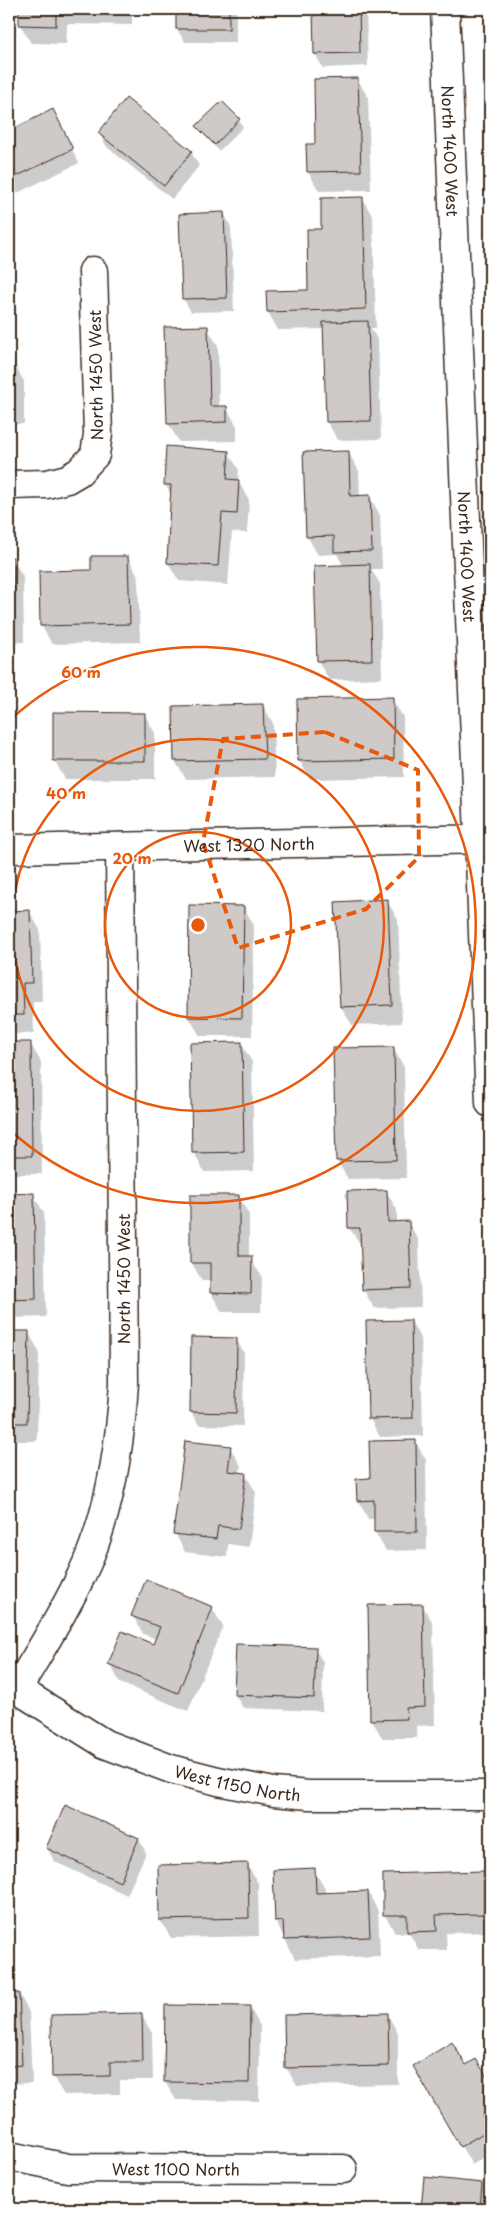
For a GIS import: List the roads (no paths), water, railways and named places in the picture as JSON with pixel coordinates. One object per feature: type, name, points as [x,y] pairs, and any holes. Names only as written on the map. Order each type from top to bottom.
[{"type":"street","name":"North 1400 West","points":[[445,9],[484,839],[490,1103]]},
{"type":"street","name":"North 1450 West","points":[[9,485],[47,484],[67,479],[79,472],[95,455],[98,434],[93,271]]},
{"type":"street","name":"West 1320 North","points":[[9,849],[484,839]]},
{"type":"street","name":"North 1450 West","points":[[13,1687],[85,1566],[99,1529],[114,1474],[122,1410],[124,1373],[120,847]]},
{"type":"street","name":"West 1150 North","points":[[13,1687],[105,1744],[171,1769],[218,1781],[274,1792],[309,1795],[490,1795]]},
{"type":"street","name":"West 1100 North","points":[[9,2156],[68,2168],[343,2169]]}]
